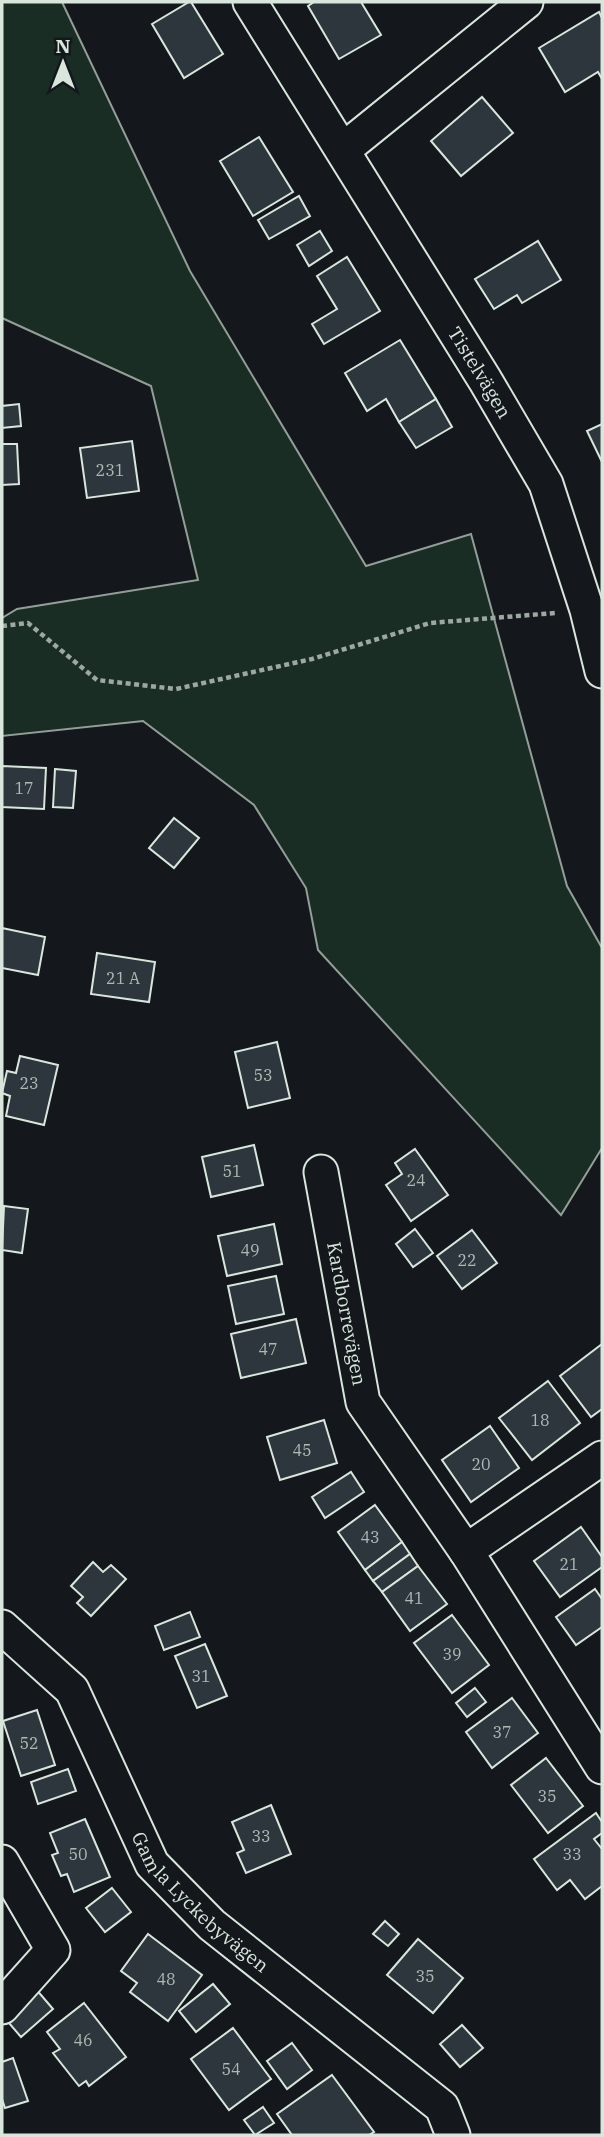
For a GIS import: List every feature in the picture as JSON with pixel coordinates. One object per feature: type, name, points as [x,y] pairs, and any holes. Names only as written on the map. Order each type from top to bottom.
[{"type":"street","name":"Tistelvägen","points":[[250,2],[514,427],[546,484],[594,611]]},
{"type":"street","points":[[343,150],[526,2]]},
{"type":"street","points":[[594,611],[602,671]]},
{"type":"street","name":"Kardborrevägen","points":[[321,1172],[363,1402],[466,1551],[602,1767]]},
{"type":"street","points":[[466,1551],[602,1458]]},
{"type":"street","name":"Gamla Lyckebyvägen","points":[[5,1636],[72,1690],[152,1864],[212,1925],[442,2107],[453,2135]]},
{"type":"street","points":[[2,1862],[54,1950],[2,2007]]},
{"type":"path","points":[[2,626],[28,622],[97,680],[176,689],[312,659],[430,623],[594,611]]},
{"type":"green space","points":[[2,2],[62,2],[190,271],[366,566],[471,534],[567,886],[602,948],[602,1148],[561,1215],[318,950],[306,888],[254,805],[143,721],[2,736],[2,618],[17,609],[198,580],[151,386],[2,318]]},
{"type":"building","points":[[189,2],[223,54],[184,78],[152,24]]},
{"type":"building","points":[[314,2],[361,2],[381,35],[339,59],[308,6]]},
{"type":"building","points":[[599,12],[602,18],[602,79],[598,72],[565,92],[539,48]]},
{"type":"building","points":[[482,97],[513,133],[461,176],[431,141]]},
{"type":"building","points":[[259,137],[293,192],[253,216],[220,161]]},
{"type":"building","points":[[299,196],[310,216],[269,239],[258,220]]},
{"type":"building","points":[[320,231],[332,251],[309,266],[297,245]]},
{"type":"building","points":[[538,241],[561,280],[522,303],[517,295],[494,309],[475,279]]},
{"type":"building","points":[[347,257],[380,311],[324,344],[312,324],[337,309],[317,276]]},
{"type":"building","points":[[400,340],[436,399],[399,422],[386,399],[367,411],[345,373]]},
{"type":"building","points":[[436,399],[452,427],[416,448],[399,422]]},
{"type":"building","points":[[19,404],[21,426],[2,428],[2,406]]},
{"type":"building","points":[[602,424],[602,462],[587,431]]},
{"type":"building","points":[[132,441],[139,491],[87,498],[80,448]]},
{"type":"building","points":[[2,444],[17,444],[19,484],[2,485]]},
{"type":"building","points":[[2,766],[46,768],[44,809],[2,807]]},
{"type":"building","points":[[55,769],[76,771],[73,808],[53,807]]},
{"type":"building","points":[[174,818],[199,838],[174,868],[149,848]]},
{"type":"building","points":[[2,928],[45,937],[38,975],[2,968]]},
{"type":"building","points":[[97,953],[155,962],[149,1002],[91,994]]},
{"type":"building","points":[[277,1042],[290,1098],[248,1108],[235,1052]]},
{"type":"building","points":[[20,1056],[58,1065],[44,1125],[6,1116],[10,1096],[2,1093],[7,1071],[16,1073]]},
{"type":"building","points":[[254,1145],[263,1185],[211,1197],[202,1157]]},
{"type":"building","points":[[415,1149],[448,1195],[411,1221],[386,1185],[402,1174],[395,1163]]},
{"type":"building","points":[[4,1206],[28,1209],[22,1253],[2,1250]]},
{"type":"building","points":[[274,1224],[282,1264],[227,1276],[218,1236]]},
{"type":"building","points":[[415,1229],[433,1253],[413,1267],[396,1244]]},
{"type":"building","points":[[472,1230],[497,1263],[462,1289],[437,1256]]},
{"type":"building","points":[[276,1276],[284,1314],[236,1324],[228,1286]]},
{"type":"building","points":[[296,1319],[306,1363],[241,1378],[231,1334]]},
{"type":"building","points":[[602,1344],[602,1409],[591,1417],[560,1376]]},
{"type":"building","points":[[548,1381],[580,1423],[532,1460],[499,1418]]},
{"type":"building","points":[[324,1420],[337,1463],[280,1480],[267,1437]]},
{"type":"building","points":[[490,1426],[519,1468],[471,1502],[442,1460]]},
{"type":"building","points":[[351,1472],[364,1492],[325,1518],[312,1497]]},
{"type":"building","points":[[375,1505],[402,1542],[365,1570],[338,1532]]},
{"type":"building","points":[[581,1527],[602,1557],[602,1567],[560,1597],[534,1561]]},
{"type":"building","points":[[402,1542],[410,1554],[373,1581],[365,1570]]},
{"type":"building","points":[[410,1554],[418,1566],[382,1592],[373,1581]]},
{"type":"building","points":[[93,1562],[103,1572],[111,1565],[126,1579],[91,1616],[77,1603],[83,1597],[71,1586]]},
{"type":"building","points":[[418,1566],[447,1604],[410,1631],[382,1592]]},
{"type":"building","points":[[595,1589],[602,1599],[602,1627],[576,1645],[556,1617]]},
{"type":"building","points":[[190,1612],[200,1637],[164,1650],[155,1626]]},
{"type":"building","points":[[452,1615],[489,1665],[452,1693],[414,1643]]},
{"type":"building","points":[[205,1644],[227,1696],[197,1708],[175,1656]]},
{"type":"building","points":[[475,1688],[486,1702],[467,1717],[456,1703]]},
{"type":"building","points":[[512,1698],[538,1733],[492,1768],[466,1732]]},
{"type":"building","points":[[37,1710],[55,1765],[21,1776],[3,1721]]},
{"type":"building","points":[[546,1758],[583,1806],[548,1833],[511,1785]]},
{"type":"building","points":[[68,1769],[76,1791],[38,1804],[31,1782]]},
{"type":"building","points":[[271,1805],[291,1854],[246,1873],[237,1853],[244,1850],[232,1822]]},
{"type":"building","points":[[596,1813],[602,1822],[602,1833],[594,1839],[602,1849],[602,1886],[585,1899],[570,1880],[557,1890],[534,1859]]},
{"type":"building","points":[[85,1819],[110,1877],[74,1892],[67,1874],[61,1876],[52,1855],[58,1853],[50,1833]]},
{"type":"building","points":[[112,1888],[131,1912],[105,1932],[86,1908]]},
{"type":"building","points":[[385,1921],[399,1934],[388,1946],[373,1934]]},
{"type":"building","points":[[148,1934],[202,1975],[168,2021],[130,1992],[137,1983],[121,1971]]},
{"type":"building","points":[[418,1939],[463,1978],[433,2013],[387,1975]]},
{"type":"building","points":[[213,1984],[230,2004],[196,2032],[179,2011]]},
{"type":"building","points":[[35,1988],[53,2009],[21,2037],[3,2016]]},
{"type":"building","points":[[84,2003],[126,2057],[89,2086],[86,2081],[79,2086],[53,2053],[60,2049],[47,2032]]},
{"type":"building","points":[[462,2025],[483,2048],[460,2067],[440,2044]]},
{"type":"building","points":[[233,2028],[271,2079],[229,2110],[191,2059]]},
{"type":"building","points":[[292,2043],[312,2070],[287,2089],[267,2061]]},
{"type":"building","points":[[13,2058],[28,2101],[5,2108],[2,2099],[2,2062]]},
{"type":"building","points":[[332,2075],[374,2132],[369,2135],[292,2135],[277,2114]]},
{"type":"building","points":[[263,2107],[274,2123],[255,2135],[244,2120]]}]
